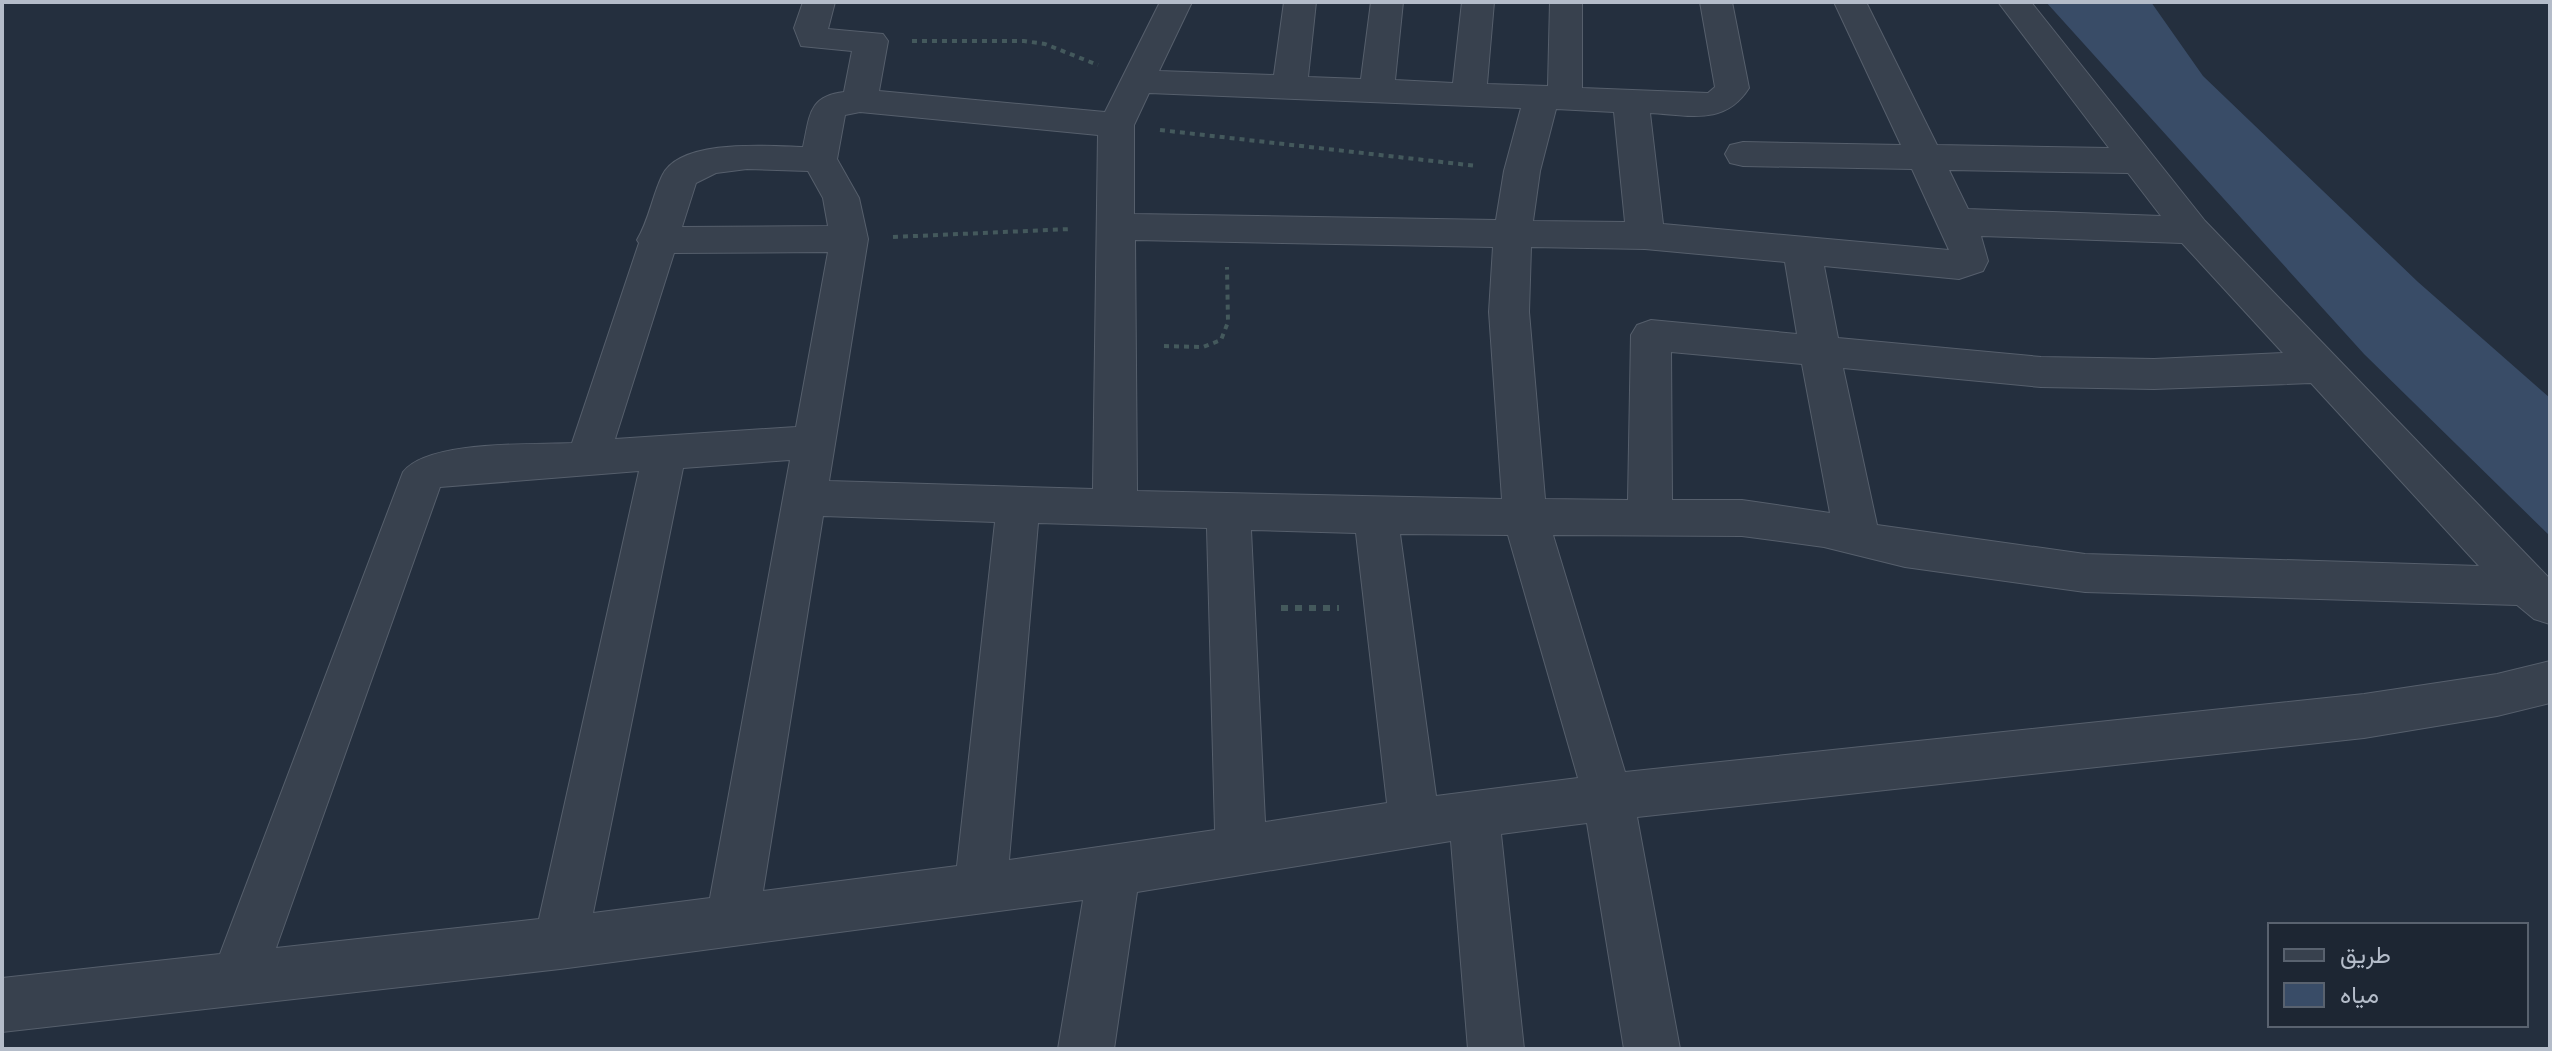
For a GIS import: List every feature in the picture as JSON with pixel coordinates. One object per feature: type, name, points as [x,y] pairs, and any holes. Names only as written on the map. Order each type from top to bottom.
[{"type":"street","points":[[819,2],[811,28],[813,39],[871,41],[860,101]]},
{"type":"street","points":[[1115,508],[1116,125],[1176,2]]},
{"type":"street","points":[[1290,87],[1300,2]]},
{"type":"street","points":[[1377,92],[1387,2]]},
{"type":"street","points":[[1469,95],[1478,2]]},
{"type":"street","points":[[1566,2],[1553,99],[1522,171],[1513,231],[1509,312],[1525,516],[1608,797],[1652,1049]]},
{"type":"street","points":[[1135,81],[1708,104],[1723,100],[1732,88],[1716,2]]},
{"type":"street","points":[[1115,227],[1226,226],[1645,236],[1802,248],[1959,265],[1969,261],[1968,250],[1956,222],[1850,2]]},
{"type":"street","points":[[2014,2],[2192,230],[2538,596]]},
{"type":"street","points":[[732,921],[849,239],[841,198],[819,159],[828,112],[835,104],[860,101],[1116,125]]},
{"type":"street","points":[[1631,103],[1645,236]]},
{"type":"street","points":[[1743,154],[2141,161]]},
{"type":"street","points":[[588,457],[656,240],[680,176],[694,164],[715,160],[819,159]]},
{"type":"street","points":[[1956,222],[2192,230]]},
{"type":"street","points":[[656,240],[849,239]]},
{"type":"street","points":[[1802,248],[1858,540]]},
{"type":"street","points":[[1650,515],[1651,335],[2041,372],[2154,374],[2319,367]]},
{"type":"street","points":[[238,979],[418,484],[425,475],[438,469],[665,450],[814,442]]},
{"type":"street","points":[[560,943],[665,450]]},
{"type":"street","points":[[804,498],[1376,516],[1650,515],[1796,524],[1858,540],[2085,573],[2538,596]]},
{"type":"street","points":[[981,888],[1018,506]]},
{"type":"street","points":[[1228,512],[1241,850]]},
{"type":"street","points":[[1376,516],[1414,822]]},
{"type":"street","points":[[2,1005],[732,921],[1114,871],[1414,822],[1608,797],[2364,716],[2497,695],[2550,682]]},
{"type":"street","points":[[1474,814],[1496,1049]]},
{"type":"street","points":[[1086,1049],[1114,871]]},
{"type":"path","points":[[871,41],[1024,41],[1045,44],[1135,81]]},
{"type":"path","points":[[1116,125],[1522,171]]},
{"type":"path","points":[[1117,346],[1213,346],[1223,340],[1228,324],[1226,226]]},
{"type":"path","points":[[849,239],[1115,227]]},
{"type":"path","points":[[1230,608],[1388,608]]},
{"type":"water","points":[[2046,2],[2151,2],[2203,76],[2418,282],[2550,398],[2550,536],[2364,354]]}]
